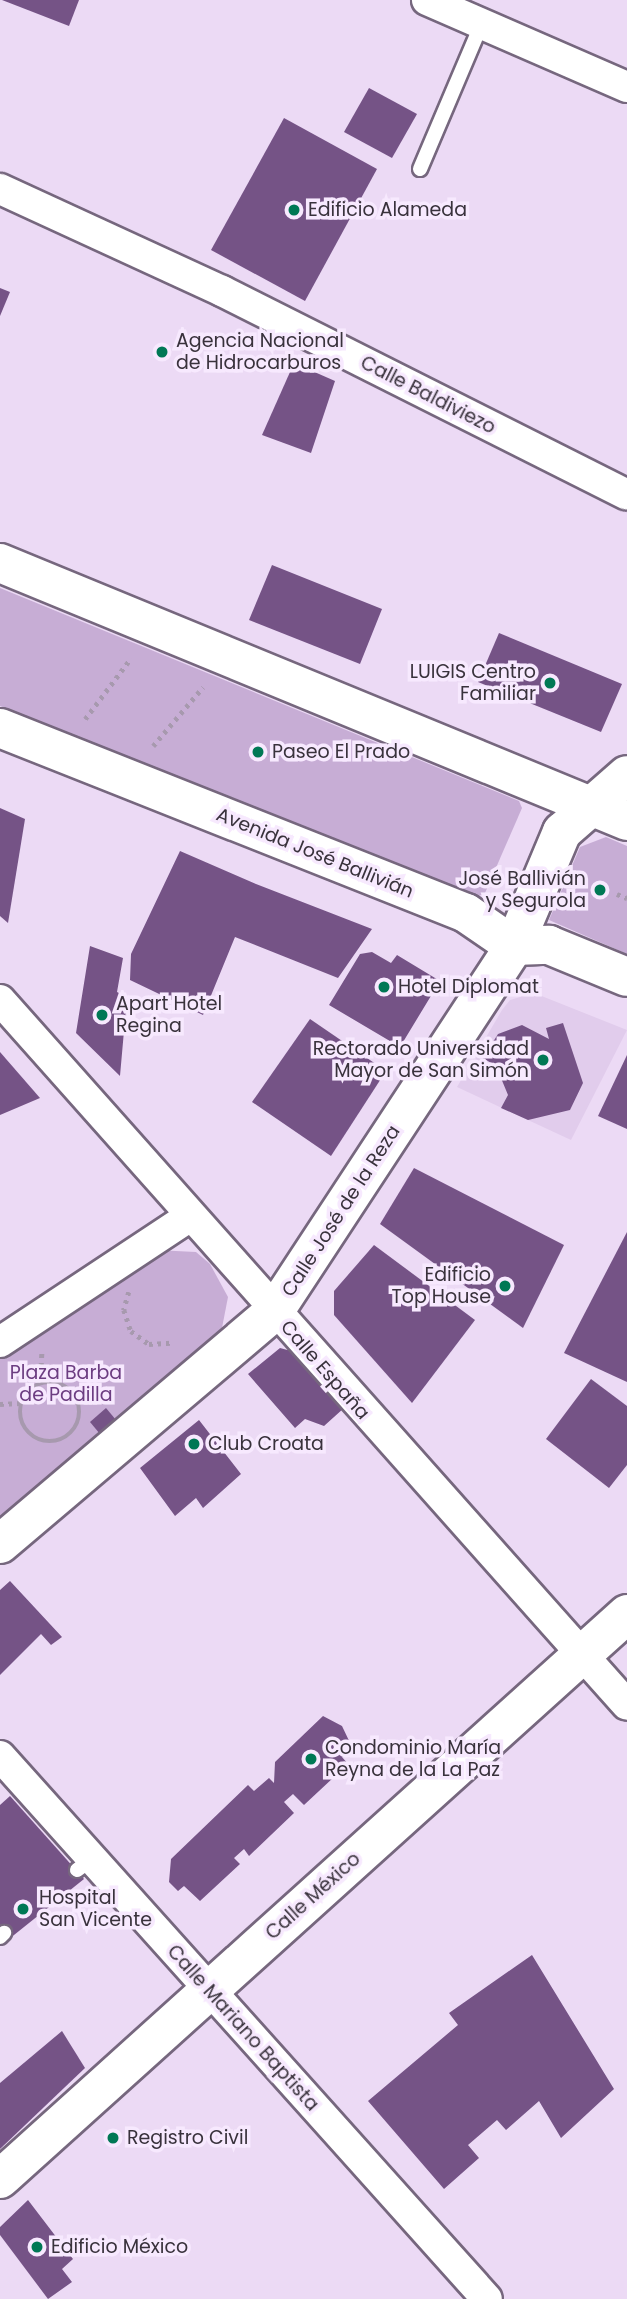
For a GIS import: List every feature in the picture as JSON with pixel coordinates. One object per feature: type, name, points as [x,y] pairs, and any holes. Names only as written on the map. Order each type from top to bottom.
[{"type":"main road","points":[[0,563],[611,814]]},
{"type":"main road","name":"Avenida José Ballivián","points":[[0,727],[466,913],[514,946]]},
{"type":"main road","name":"Calle José de la Reza","points":[[0,1544],[274,1312],[514,946],[562,832],[611,814],[627,775]]},
{"type":"main road","points":[[514,946],[549,945],[627,976]]},
{"type":"main road","name":"Calle México","points":[[0,2179],[627,1614]]},
{"type":"street","points":[[427,0],[627,87]]},
{"type":"street","name":"Calle Baldiviezo","points":[[0,189],[222,291],[627,495]]},
{"type":"street","name":"Calle España","points":[[0,1000],[274,1312],[627,1705]]},
{"type":"street","points":[[0,1342],[189,1216]]},
{"type":"street","name":"Calle Mariano Baptista","points":[[0,1756],[84,1865],[208,1989],[487,2299]]},
{"type":"lane","points":[[420,169],[482,23]]},
{"type":"path","points":[[85,719],[131,658]]},
{"type":"path","points":[[153,746],[204,687]]},
{"type":"path","points":[[617,894],[627,898]]},
{"type":"path","points":[[138,1281],[124,1310],[131,1331],[149,1344],[172,1343]]},
{"type":"path","points":[[40,1384],[42,1344]]},
{"type":"path","points":[[0,1404],[21,1403],[40,1384],[58,1383],[74,1394],[80,1412],[71,1433],[51,1441],[33,1437],[22,1422],[21,1403]]},
{"type":"shaded area","name":"Rectorado Universidad Mayor de San Simón","points":[[534,993],[627,1030],[571,1140],[457,1087],[510,1000]]},
{"type":"green space","name":"Paseo El Prado","points":[[0,588],[519,801],[522,808],[485,893],[477,897],[0,706]]},
{"type":"green space","points":[[606,837],[627,846],[627,954],[549,920],[580,847]]},
{"type":"green space","name":"Plaza Barba de Padilla","points":[[155,1250],[196,1252],[210,1264],[228,1297],[221,1333],[0,1521],[0,1352]]},
{"type":"building","points":[[2,0],[79,0],[69,26]]},
{"type":"building","points":[[369,88],[417,114],[392,158],[344,132]]},
{"type":"building","name":"Edificio Alameda","points":[[284,118],[377,169],[305,301],[211,250]]},
{"type":"building","points":[[0,288],[10,292],[0,316]]},
{"type":"building","points":[[294,363],[335,381],[311,453],[262,435]]},
{"type":"building","points":[[272,565],[382,609],[360,664],[249,620]]},
{"type":"building","name":"LUIGIS Centro Familiar","points":[[499,633],[622,684],[601,732],[478,682]]},
{"type":"building","points":[[0,808],[25,819],[8,923],[0,916]]},
{"type":"building","points":[[180,851],[372,929],[338,978],[235,937],[203,1015],[130,980],[131,954]]},
{"type":"building","name":"Apart Hotel Regina","points":[[90,946],[123,958],[117,992],[127,997],[120,1076],[76,1033]]},
{"type":"building","name":"Hotel Diplomat","points":[[372,952],[391,963],[397,955],[440,981],[400,1047],[329,1005],[360,954]]},
{"type":"building","points":[[310,1019],[386,1071],[331,1156],[252,1102]]},
{"type":"building","points":[[563,1023],[583,1083],[570,1110],[528,1120],[501,1108],[508,1095],[496,1066],[483,1058],[498,1034],[522,1025],[549,1039],[546,1028]]},
{"type":"building","points":[[0,1052],[40,1098],[0,1115]]},
{"type":"building","points":[[627,1055],[627,1129],[598,1116]]},
{"type":"building","name":"Edificio Top House","points":[[414,1168],[564,1245],[523,1328],[380,1224]]},
{"type":"building","points":[[627,1232],[627,1382],[564,1353]]},
{"type":"building","points":[[374,1245],[475,1320],[412,1403],[334,1315],[334,1291]]},
{"type":"building","points":[[280,1348],[295,1352],[344,1408],[324,1426],[305,1419],[295,1428],[248,1374]]},
{"type":"building","points":[[591,1379],[627,1406],[627,1465],[609,1488],[546,1439]]},
{"type":"building","points":[[106,1408],[116,1420],[100,1434],[90,1422]]},
{"type":"building","name":"Club Croata","points":[[199,1420],[241,1474],[203,1508],[196,1498],[175,1516],[140,1468]]},
{"type":"building","points":[[10,1581],[62,1637],[51,1645],[41,1634],[0,1675],[0,1590]]},
{"type":"building","points":[[323,1716],[342,1726],[352,1747],[342,1757],[348,1764],[304,1805],[293,1794],[284,1802],[294,1813],[249,1856],[244,1849],[234,1858],[240,1864],[200,1901],[184,1886],[178,1891],[169,1882],[171,1859],[248,1785],[254,1791],[269,1778],[274,1783],[275,1762]]},
{"type":"building","name":"Hospital San Vicente","points":[[10,1796],[84,1879],[9,1939],[0,1928],[0,1805]]},
{"type":"building","points":[[532,1955],[614,2089],[561,2138],[539,2101],[506,2130],[497,2120],[468,2145],[479,2158],[444,2189],[368,2101],[458,2025],[449,2013]]},
{"type":"building","points":[[62,2031],[85,2068],[0,2149],[0,2083]]},
{"type":"building","name":"Edificio México","points":[[28,2200],[73,2259],[62,2269],[72,2282],[48,2299],[0,2235],[0,2227]]},
{"type":"place","name":"Edificio Alameda","points":[[294,210]]},
{"type":"place","name":"Agencia Nacional de Hidrocarburos","points":[[162,352]]},
{"type":"place","name":"LUIGIS Centro Familiar","points":[[550,683]]},
{"type":"place","name":"Paseo El Prado","points":[[258,752]]},
{"type":"place","name":"José Ballivián y Segurola","points":[[600,890]]},
{"type":"place","name":"Hotel Diplomat","points":[[384,987]]},
{"type":"place","name":"Apart Hotel Regina","points":[[102,1015]]},
{"type":"place","name":"Rectorado Universidad Mayor de San Simón","points":[[543,1060]]},
{"type":"place","name":"Edificio Top House","points":[[505,1286]]},
{"type":"place","name":"Club Croata","points":[[194,1444]]},
{"type":"place","name":"Condominio María Reyna de la La Paz","points":[[311,1759]]},
{"type":"place","name":"Hospital San Vicente","points":[[23,1909]]},
{"type":"place","name":"Registro Civil","points":[[113,2138]]},
{"type":"place","name":"Edificio México","points":[[37,2247]]}]
